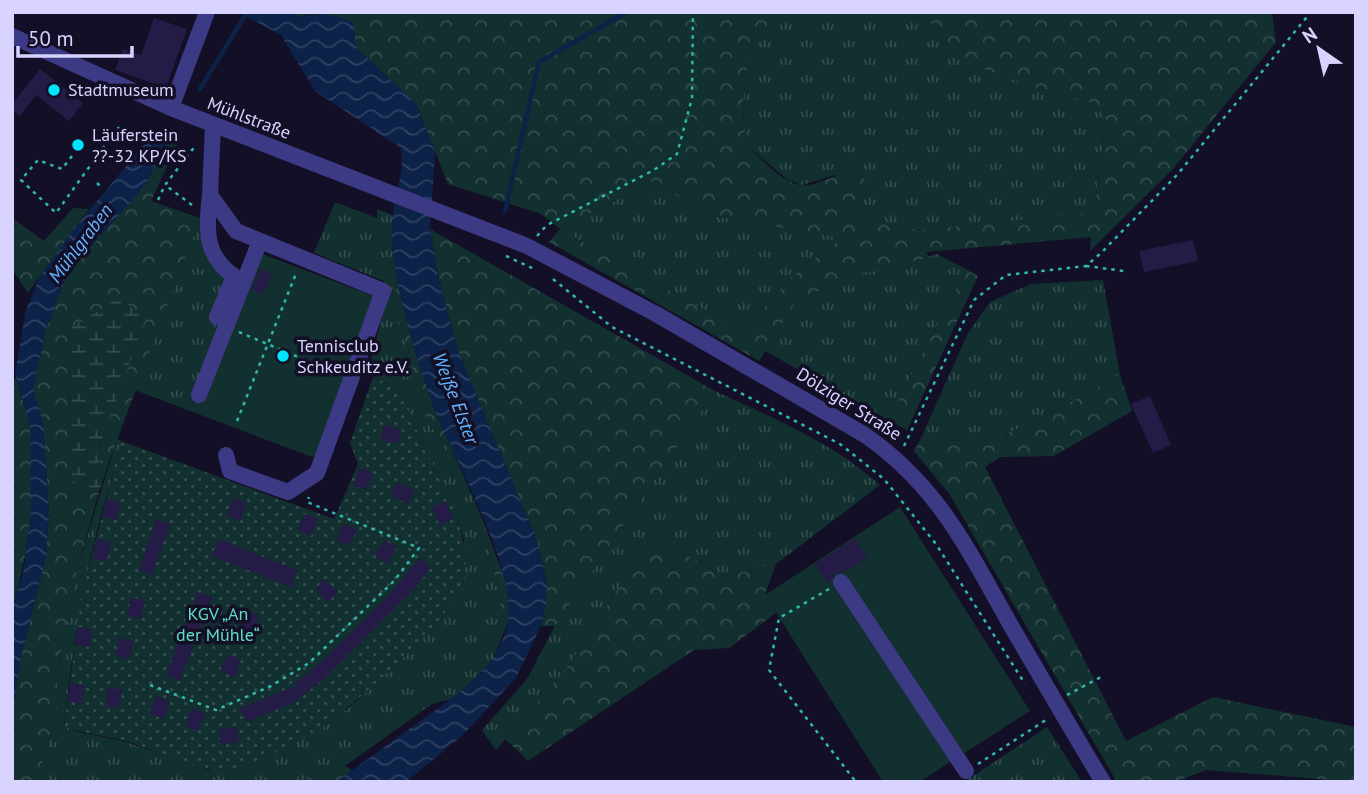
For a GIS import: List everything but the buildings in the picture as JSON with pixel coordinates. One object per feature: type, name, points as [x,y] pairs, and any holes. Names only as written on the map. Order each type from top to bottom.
[{"type":"street","points":[[172,108],[208,12]]},
{"type":"street","name":"Mühlstraße","points":[[12,36],[213,125],[438,211]]},
{"type":"street","points":[[199,395],[234,276],[221,267],[208,244],[207,216],[213,125]]},
{"type":"street","points":[[210,195],[236,231],[383,291],[317,474],[288,492],[230,471],[226,455]]},
{"type":"street","name":"Dölziger Straße","points":[[438,211],[527,246],[830,412],[897,457],[928,488],[959,535],[1102,782]]},
{"type":"street","points":[[222,321],[260,242]]},
{"type":"street","points":[[841,582],[966,771]]},
{"type":"path","points":[[527,246],[547,225],[654,170],[677,154],[692,97],[693,12]]},
{"type":"path","points":[[1086,266],[1177,175],[1311,12]]},
{"type":"path","points":[[72,156],[62,169],[38,160],[21,180],[56,214],[113,134],[118,138],[121,134],[118,127]]},
{"type":"path","points":[[158,200],[165,185],[199,141]]},
{"type":"path","points":[[97,183],[103,189]]},
{"type":"path","points":[[165,185],[207,216]]},
{"type":"path","points":[[498,252],[535,269]]},
{"type":"path","points":[[237,421],[303,258]]},
{"type":"path","points":[[912,433],[974,300],[1006,275],[1086,266],[1124,271]]},
{"type":"path","points":[[547,276],[612,327],[841,444],[884,479],[936,544],[1025,684]]},
{"type":"path","points":[[222,321],[268,345],[342,375]]},
{"type":"path","points":[[150,685],[216,710],[271,687],[309,663],[394,581],[419,548],[307,502],[317,474]]},
{"type":"path","points":[[841,582],[779,618],[769,670],[856,782]]},
{"type":"path","points":[[1055,702],[1101,677]]},
{"type":"path","points":[[966,771],[1048,719]]},
{"type":"green space","points":[[292,12],[801,12],[758,30],[744,87],[746,145],[779,174],[800,185],[815,184],[844,175],[865,179],[859,218],[919,230],[1094,213],[1106,119],[1094,103],[1033,87],[959,60],[944,47],[940,28],[907,12],[1272,12],[1276,42],[1172,170],[1090,251],[1091,237],[926,252],[929,257],[840,280],[795,303],[759,361],[549,242],[560,229],[541,214],[448,184],[416,104],[316,13],[299,17]],"holes":[[[655,180],[703,214],[842,238],[790,278],[743,332],[560,229]]]},
{"type":"green space","points":[[801,12],[907,12],[940,28],[944,47],[1033,87],[1094,103],[1106,118],[1094,213],[919,230],[859,219],[835,175],[802,185],[788,180],[746,145],[744,86],[758,30]]},
{"type":"green space","points":[[182,134],[151,201],[200,218],[110,459],[99,449],[129,361],[70,328],[69,479],[99,492],[76,574],[59,666],[54,728],[42,763],[49,782],[12,782],[14,701],[21,657],[46,557],[49,514],[43,423],[33,390],[45,332],[67,274],[145,185],[166,143]]},
{"type":"green space","points":[[655,180],[703,214],[843,238],[790,278],[743,332],[560,229]]},
{"type":"green space","points":[[335,202],[377,218],[377,209],[393,215],[392,248],[398,285],[390,301],[413,362],[428,422],[457,461],[484,523],[500,602],[500,622],[509,619],[493,660],[451,699],[432,704],[345,766],[297,782],[49,782],[42,763],[54,728],[59,666],[76,573],[117,439],[123,442],[93,547],[68,690],[64,726],[78,732],[123,741],[209,770],[317,731],[351,706],[408,653],[446,612],[464,583],[464,539],[458,518],[397,388],[367,374],[388,295],[384,281],[314,253]]},
{"type":"green space","points":[[73,208],[89,209],[28,293],[12,269],[12,218],[44,241]]},
{"type":"green space","points":[[200,218],[201,232],[241,278],[190,411],[135,390]]},
{"type":"green space","points":[[430,229],[715,391],[555,626],[541,626],[547,583],[537,541],[458,351],[437,272]]},
{"type":"green space","name":"Tennisclub Schkeuditz e.V.","points":[[252,250],[373,296],[316,455],[312,457],[190,411]]},
{"type":"green space","points":[[937,254],[966,269],[888,420],[765,351],[795,303],[840,280]]},
{"type":"green space","points":[[966,269],[978,276],[907,430],[888,420]]},
{"type":"green space","points":[[1103,280],[1120,375],[1031,424],[985,441],[920,440],[968,333],[990,302],[1031,284]]},
{"type":"green space","points":[[398,285],[433,406],[457,461],[428,422],[411,380],[413,362],[390,301]]},
{"type":"green space","points":[[119,298],[146,318],[99,448],[110,459],[99,492],[69,479],[70,328]]},
{"type":"green space","points":[[1120,375],[1132,411],[1054,456],[1000,457],[985,467],[1126,741],[1213,697],[1356,727],[1356,782],[1206,770],[1176,782],[1117,782],[950,495],[914,451],[920,440],[985,441],[1031,424]]},
{"type":"green space","name":"KGV „An der Mühle“","points":[[373,377],[397,388],[458,518],[465,558],[464,581],[443,616],[401,660],[355,702],[320,729],[277,752],[233,769],[194,766],[126,741],[64,726],[81,599],[121,441],[334,519],[358,464],[350,443]]},
{"type":"green space","points":[[16,378],[30,426],[33,472],[27,542],[12,610],[12,381]]},
{"type":"green space","points":[[715,391],[822,443],[880,485],[776,564],[725,576],[651,536],[570,664],[496,750],[482,730],[527,679],[555,626]]},
{"type":"green space","points":[[900,507],[1030,711],[919,782],[883,782],[765,595]]},
{"type":"green space","points":[[484,523],[509,591],[509,619],[500,623],[500,602]]},
{"type":"green space","points":[[651,536],[725,576],[776,564],[765,594],[776,613],[729,648],[694,650],[528,761],[505,739],[570,664]]},
{"type":"green space","points":[[1047,727],[1082,782],[964,782]]},
{"type":"green space","points":[[345,766],[352,770],[336,782],[297,782]]},
{"type":"water","name":"Weiße Elster","points":[[238,12],[292,12],[299,17],[327,15],[353,22],[356,47],[416,104],[435,152],[430,229],[437,273],[458,351],[537,541],[547,583],[541,626],[516,678],[462,736],[406,782],[336,782],[463,690],[485,667],[502,642],[508,621],[508,599],[503,573],[482,514],[434,407],[405,316],[395,269],[392,237],[393,211],[402,167],[401,148],[315,91],[281,35]]},
{"type":"water","points":[[152,135],[166,143],[145,185],[67,274],[45,332],[33,390],[43,423],[49,514],[46,557],[21,657],[14,701],[12,756],[12,610],[23,573],[31,514],[30,425],[15,373],[26,310],[39,278],[73,230]]},
{"type":"waterway","name":"Mühlgraben","points":[[200,89],[247,12]]},
{"type":"waterway","points":[[505,211],[539,62],[627,12]]},
{"type":"place","name":"Stadtmuseum","points":[[54,90]]},
{"type":"place","name":"Läuferstein ??-32 KP/KS","points":[[78,145]]},
{"type":"place","name":"Tennisclub Schkeuditz e.V.","points":[[283,356]]}]
